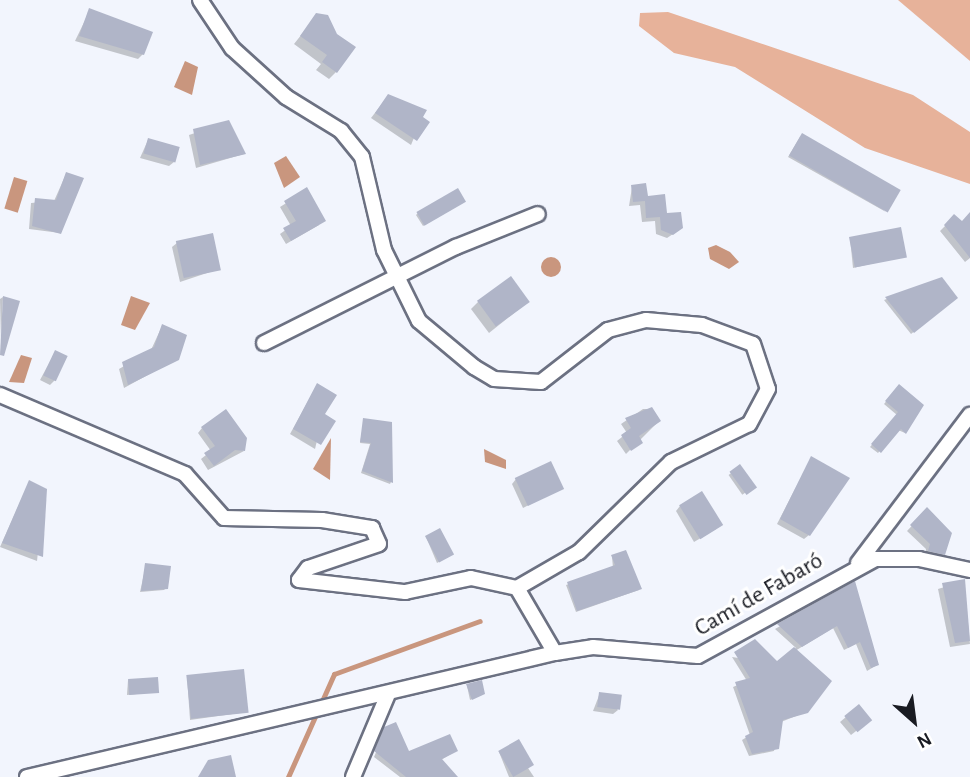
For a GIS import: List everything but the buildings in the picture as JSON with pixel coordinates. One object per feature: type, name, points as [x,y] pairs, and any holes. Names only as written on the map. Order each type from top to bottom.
[{"type":"street","points":[[0,395],[185,474],[224,518],[322,520],[372,528],[379,544],[308,568],[299,580],[405,592],[471,578],[517,588],[579,552],[671,462],[750,424],[768,389],[753,344],[702,325],[646,320],[608,330],[541,382],[494,379],[419,321],[384,250],[362,157],[341,131],[286,97],[232,48],[200,0]]},
{"type":"street","points":[[264,343],[397,277],[538,214]]},
{"type":"street","points":[[859,564],[970,415]]},
{"type":"street","points":[[859,564],[919,559],[970,570]]},
{"type":"street","name":"Camí de Fabaró","points":[[27,777],[555,653],[593,647],[698,656],[735,640],[859,564]]},
{"type":"street","points":[[517,588],[555,653]]},
{"type":"street","points":[[354,777],[388,694]]},
{"type":"shaded area","points":[[898,0],[970,0],[970,61]]},
{"type":"shaded area","points":[[668,12],[913,95],[970,132],[970,184],[865,148],[735,67],[674,53],[639,26],[640,13]]},
{"type":"shaded area","points":[[185,61],[198,67],[192,95],[174,87]]},
{"type":"shaded area","points":[[286,156],[300,177],[284,188],[274,163]]},
{"type":"shaded area","points":[[14,177],[27,181],[18,213],[4,209]]},
{"type":"shaded area","points":[[716,245],[730,252],[739,262],[729,269],[710,259],[708,248]]},
{"type":"shaded area","points":[[551,257],[558,260],[561,267],[558,274],[551,277],[544,274],[541,267],[544,260]]},
{"type":"shaded area","points":[[131,296],[150,303],[135,330],[121,325]]},
{"type":"shaded area","points":[[21,355],[32,358],[24,383],[9,382]]},
{"type":"shaded area","points":[[331,438],[330,480],[313,469]]},
{"type":"shaded area","points":[[484,449],[506,460],[506,469],[485,462]]},
{"type":"waterway","points":[[288,777],[334,674],[480,621]]}]
